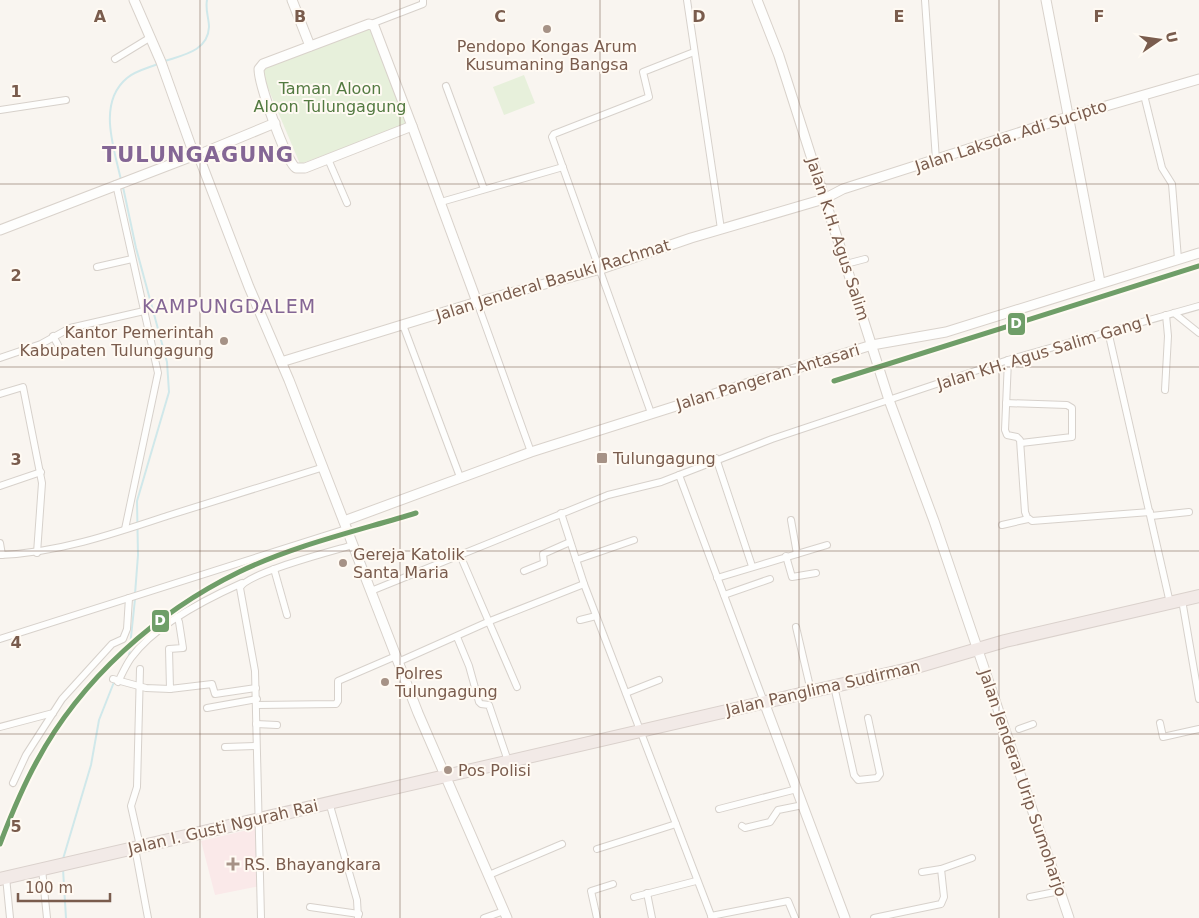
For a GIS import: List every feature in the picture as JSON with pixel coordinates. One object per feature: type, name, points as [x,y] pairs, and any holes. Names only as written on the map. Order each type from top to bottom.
[{"type":"highway","name":"Jalan Panglima Sudirman","points":[[446,776],[913,668],[978,649],[1199,596]]},
{"type":"highway","name":"Jalan I. Gusti Ngurah Rai","points":[[3,878],[446,776]]},
{"type":"street","points":[[134,0],[167,77],[194,162],[201,162],[205,158],[205,152]]},
{"type":"street","points":[[292,0],[310,46]]},
{"type":"street","points":[[412,126],[301,169],[293,166],[275,123],[259,69],[263,64],[423,4],[423,0]]},
{"type":"street","points":[[687,0],[722,229]]},
{"type":"street","name":"Jalan K.H. Agus Salim","points":[[757,0],[779,56],[889,400],[934,521],[978,649]]},
{"type":"street","points":[[925,0],[936,160]]},
{"type":"street","points":[[1046,0],[1100,282]]},
{"type":"street","points":[[371,24],[374,26],[441,202],[531,452]]},
{"type":"street","points":[[114,59],[150,37]]},
{"type":"street","points":[[652,413],[552,139],[553,135],[649,97],[643,72],[694,52]]},
{"type":"street","name":"Jalan Laksda. Adi Sucipto","points":[[824,199],[843,189],[1068,117],[1199,79]]},
{"type":"street","points":[[446,86],[484,189]]},
{"type":"street","points":[[1144,95],[1162,168],[1172,184],[1178,259]]},
{"type":"street","points":[[0,110],[66,100]]},
{"type":"street","points":[[205,152],[275,123]]},
{"type":"street","points":[[0,230],[133,178],[191,153],[199,147],[205,152]]},
{"type":"street","points":[[328,159],[347,203]]},
{"type":"street","points":[[201,162],[249,287],[324,468],[397,659],[506,914],[484,918]]},
{"type":"street","points":[[441,202],[563,167]]},
{"type":"street","points":[[116,184],[157,364],[158,380],[127,529]]},
{"type":"street","name":"Jalan Jenderal Basuki Rachmat","points":[[281,362],[478,302],[601,269],[691,238],[824,199]]},
{"type":"street","name":"Jalan Pangeran Antasari","points":[[345,525],[460,476],[652,413],[872,345],[946,332],[1199,252]]},
{"type":"street","points":[[97,267],[132,259]]},
{"type":"street","points":[[846,264],[864,259]]},
{"type":"street","name":"Jalan KH. Agus Salim Gang I","points":[[371,591],[608,495],[634,490],[679,475],[716,458],[1008,360],[1199,306]]},
{"type":"street","points":[[0,358],[41,344],[70,328],[144,311]]},
{"type":"street","points":[[1174,313],[1199,333]]},
{"type":"street","points":[[1165,390],[1168,336],[1166,315]]},
{"type":"street","points":[[403,325],[460,476]]},
{"type":"street","points":[[1108,331],[1150,514],[1176,602],[1199,699]]},
{"type":"street","points":[[53,336],[58,345]]},
{"type":"street","points":[[1008,360],[1005,433],[1019,438],[1021,443],[1025,512],[1028,519]]},
{"type":"street","points":[[0,394],[22,387],[41,472],[42,495],[37,553]]},
{"type":"street","points":[[1006,404],[1067,405],[1072,408],[1072,437],[1021,443]]},
{"type":"street","points":[[716,458],[752,566]]},
{"type":"street","points":[[0,543],[1,555],[37,553],[127,529],[324,468]]},
{"type":"street","points":[[0,486],[41,472]]},
{"type":"street","points":[[679,475],[844,918]]},
{"type":"street","points":[[1002,525],[1028,519],[1032,521],[1189,512]]},
{"type":"street","points":[[560,514],[639,731],[712,917],[788,901],[795,918]]},
{"type":"street","points":[[791,520],[797,554]]},
{"type":"street","points":[[0,639],[133,597],[345,525]]},
{"type":"street","points":[[576,560],[634,540]]},
{"type":"street","points":[[524,571],[544,563],[544,554],[570,542]]},
{"type":"street","points":[[256,688],[215,694],[212,684],[170,689],[139,686],[116,680],[138,649],[177,617],[242,583],[274,569],[352,545]]},
{"type":"street","points":[[718,578],[752,566],[827,545]]},
{"type":"street","points":[[460,556],[490,621],[517,687]]},
{"type":"street","points":[[786,556],[792,577],[816,573]]},
{"type":"street","points":[[274,569],[287,615]]},
{"type":"street","points":[[724,595],[770,579]]},
{"type":"street","points":[[242,583],[240,594],[253,651],[257,702],[255,746],[261,918]]},
{"type":"street","points":[[207,708],[257,702],[336,704],[338,681],[457,637],[490,621],[584,584]]},
{"type":"street","points":[[13,783],[26,755],[62,699],[112,644],[123,639],[127,629],[133,597]]},
{"type":"street","points":[[580,620],[596,616]]},
{"type":"street","points":[[170,689],[169,649],[183,648],[177,617]]},
{"type":"street","points":[[796,627],[812,691]]},
{"type":"street","points":[[457,637],[469,666],[480,702],[481,704],[489,705],[508,761]]},
{"type":"street","name":"Jalan Jenderal Urip Sumoharjo","points":[[978,649],[1069,918]]},
{"type":"street","points":[[140,669],[137,788],[131,806],[148,918]]},
{"type":"street","points":[[626,693],[659,680]]},
{"type":"street","points":[[834,686],[854,775],[858,780],[877,778],[880,774],[868,718]]},
{"type":"street","points":[[0,728],[53,713]]},
{"type":"street","points":[[1160,723],[1163,737],[1199,729]]},
{"type":"street","points":[[256,724],[277,725]]},
{"type":"street","points":[[1019,729],[1034,724]]},
{"type":"street","points":[[225,747],[255,746]]},
{"type":"street","points":[[720,809],[796,789]]},
{"type":"street","points":[[310,907],[358,916],[355,893],[329,802]]},
{"type":"street","points":[[742,826],[746,828],[770,822],[778,810],[802,805]]},
{"type":"street","points":[[596,849],[676,824]]},
{"type":"street","points":[[489,875],[562,844]]},
{"type":"street","points":[[922,872],[941,869],[972,858]]},
{"type":"street","points":[[42,869],[48,918]]},
{"type":"street","points":[[874,918],[941,904],[944,898],[941,869]]},
{"type":"street","points":[[3,878],[10,918]]},
{"type":"street","points":[[634,897],[696,880]]},
{"type":"street","points":[[597,918],[591,891],[613,884]]},
{"type":"street","points":[[1030,897],[1060,891]]},
{"type":"street","points":[[647,893],[652,918]]},
{"type":"shaded area","name":"RS. Bhayangkara","points":[[256,828],[260,886],[215,895],[201,841]]},
{"type":"green space","name":"Taman Aloon Aloon Tulungagung","points":[[370,26],[408,124],[300,164],[262,74],[262,67]]},
{"type":"green space","points":[[524,75],[535,103],[504,115],[493,87]]},
{"type":"waterway","points":[[165,61],[187,54],[204,42],[208,35],[209,27],[206,7],[207,0]]},
{"type":"waterway","points":[[121,180],[110,126],[112,100],[118,88],[127,78],[158,64]]},
{"type":"waterway","points":[[123,187],[136,248],[167,362],[169,392],[137,501],[138,555],[135,594]]},
{"type":"waterway","points":[[129,656],[135,599]]},
{"type":"waterway","points":[[63,859],[91,765],[99,720],[114,682]]},
{"type":"waterway","points":[[63,869],[66,918]]},
{"type":"transit line","name":"D","points":[[834,381],[1199,266]]},
{"type":"transit line","name":"D","points":[[0,844],[26,781],[55,731],[76,702],[99,676],[151,628],[209,588],[260,562],[326,539],[416,513]]},
{"type":"place","name":"Pendopo Kongas Arum Kusumaning Bangsa","points":[[547,29]]},
{"type":"place","name":"Kantor Pemerintah Kabupaten Tulungagung","points":[[224,341]]},
{"type":"place","name":"Tulungagung","points":[[602,458]]},
{"type":"place","name":"Gereja Katolik Santa Maria","points":[[343,563]]},
{"type":"place","name":"Polres Tulungagung","points":[[385,682]]},
{"type":"place","name":"Pos Polisi","points":[[448,770]]},
{"type":"place","name":"RS. Bhayangkara","points":[[233,864]]},
{"type":"district","name":"TULUNGAGUNG","points":[[198,155]]},
{"type":"district","name":"KAMPUNGDALEM","points":[[229,306]]}]
